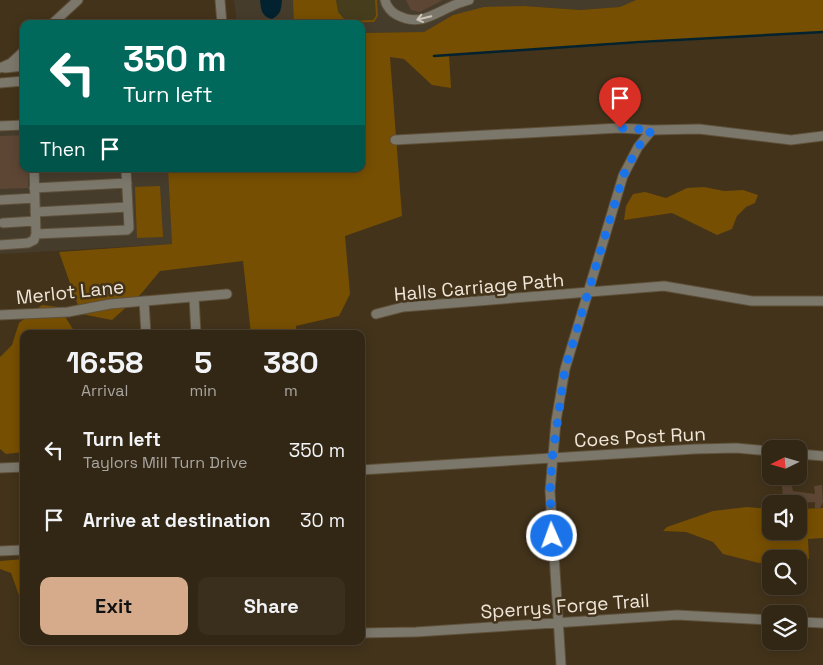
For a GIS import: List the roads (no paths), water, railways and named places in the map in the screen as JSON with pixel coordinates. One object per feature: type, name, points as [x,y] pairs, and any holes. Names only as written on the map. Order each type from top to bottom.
[{"type":"street","points":[[56,20],[78,0]]},
{"type":"street","points":[[220,0],[222,20]]},
{"type":"street","points":[[386,0],[386,4],[394,14],[410,21],[431,17],[451,6],[469,0]]},
{"type":"street","points":[[0,68],[12,63],[20,55]]},
{"type":"street","points":[[0,68],[20,66]]},
{"type":"street","points":[[0,83],[20,81]]},
{"type":"street","points":[[0,126],[20,125]]},
{"type":"street","points":[[394,140],[620,128],[652,130],[699,129],[791,140],[823,136]]},
{"type":"street","points":[[561,665],[550,491],[552,459],[565,369],[623,176],[638,147],[652,130]]},
{"type":"street","points":[[0,245],[28,243],[34,240],[36,234],[34,172]]},
{"type":"street","points":[[36,234],[127,230],[129,228],[126,172]]},
{"type":"street","points":[[34,188],[127,183]]},
{"type":"street","points":[[0,200],[34,198]]},
{"type":"street","points":[[4,223],[35,216],[128,207]]},
{"type":"street","name":"Halls Carriage Path","points":[[376,314],[403,307],[664,286],[752,301],[823,302]]},
{"type":"street","name":"Merlot Lane","points":[[0,316],[68,312],[110,304],[228,294]]},
{"type":"street","points":[[194,297],[196,330]]},
{"type":"street","points":[[144,301],[146,330]]},
{"type":"street","name":"Coes Post Run","points":[[365,470],[695,449],[736,448],[762,450]]},
{"type":"street","points":[[808,455],[823,456]]},
{"type":"street","points":[[0,468],[20,467]]},
{"type":"street","points":[[0,551],[20,550]]},
{"type":"street","name":"Sperrys Forge Trail","points":[[365,633],[416,632],[677,614],[762,619]]},
{"type":"street","points":[[807,622],[823,623]]},
{"type":"water","points":[[260,0],[282,0],[279,13],[272,19],[266,17]]},
{"type":"waterway","points":[[434,56],[823,32]]}]
